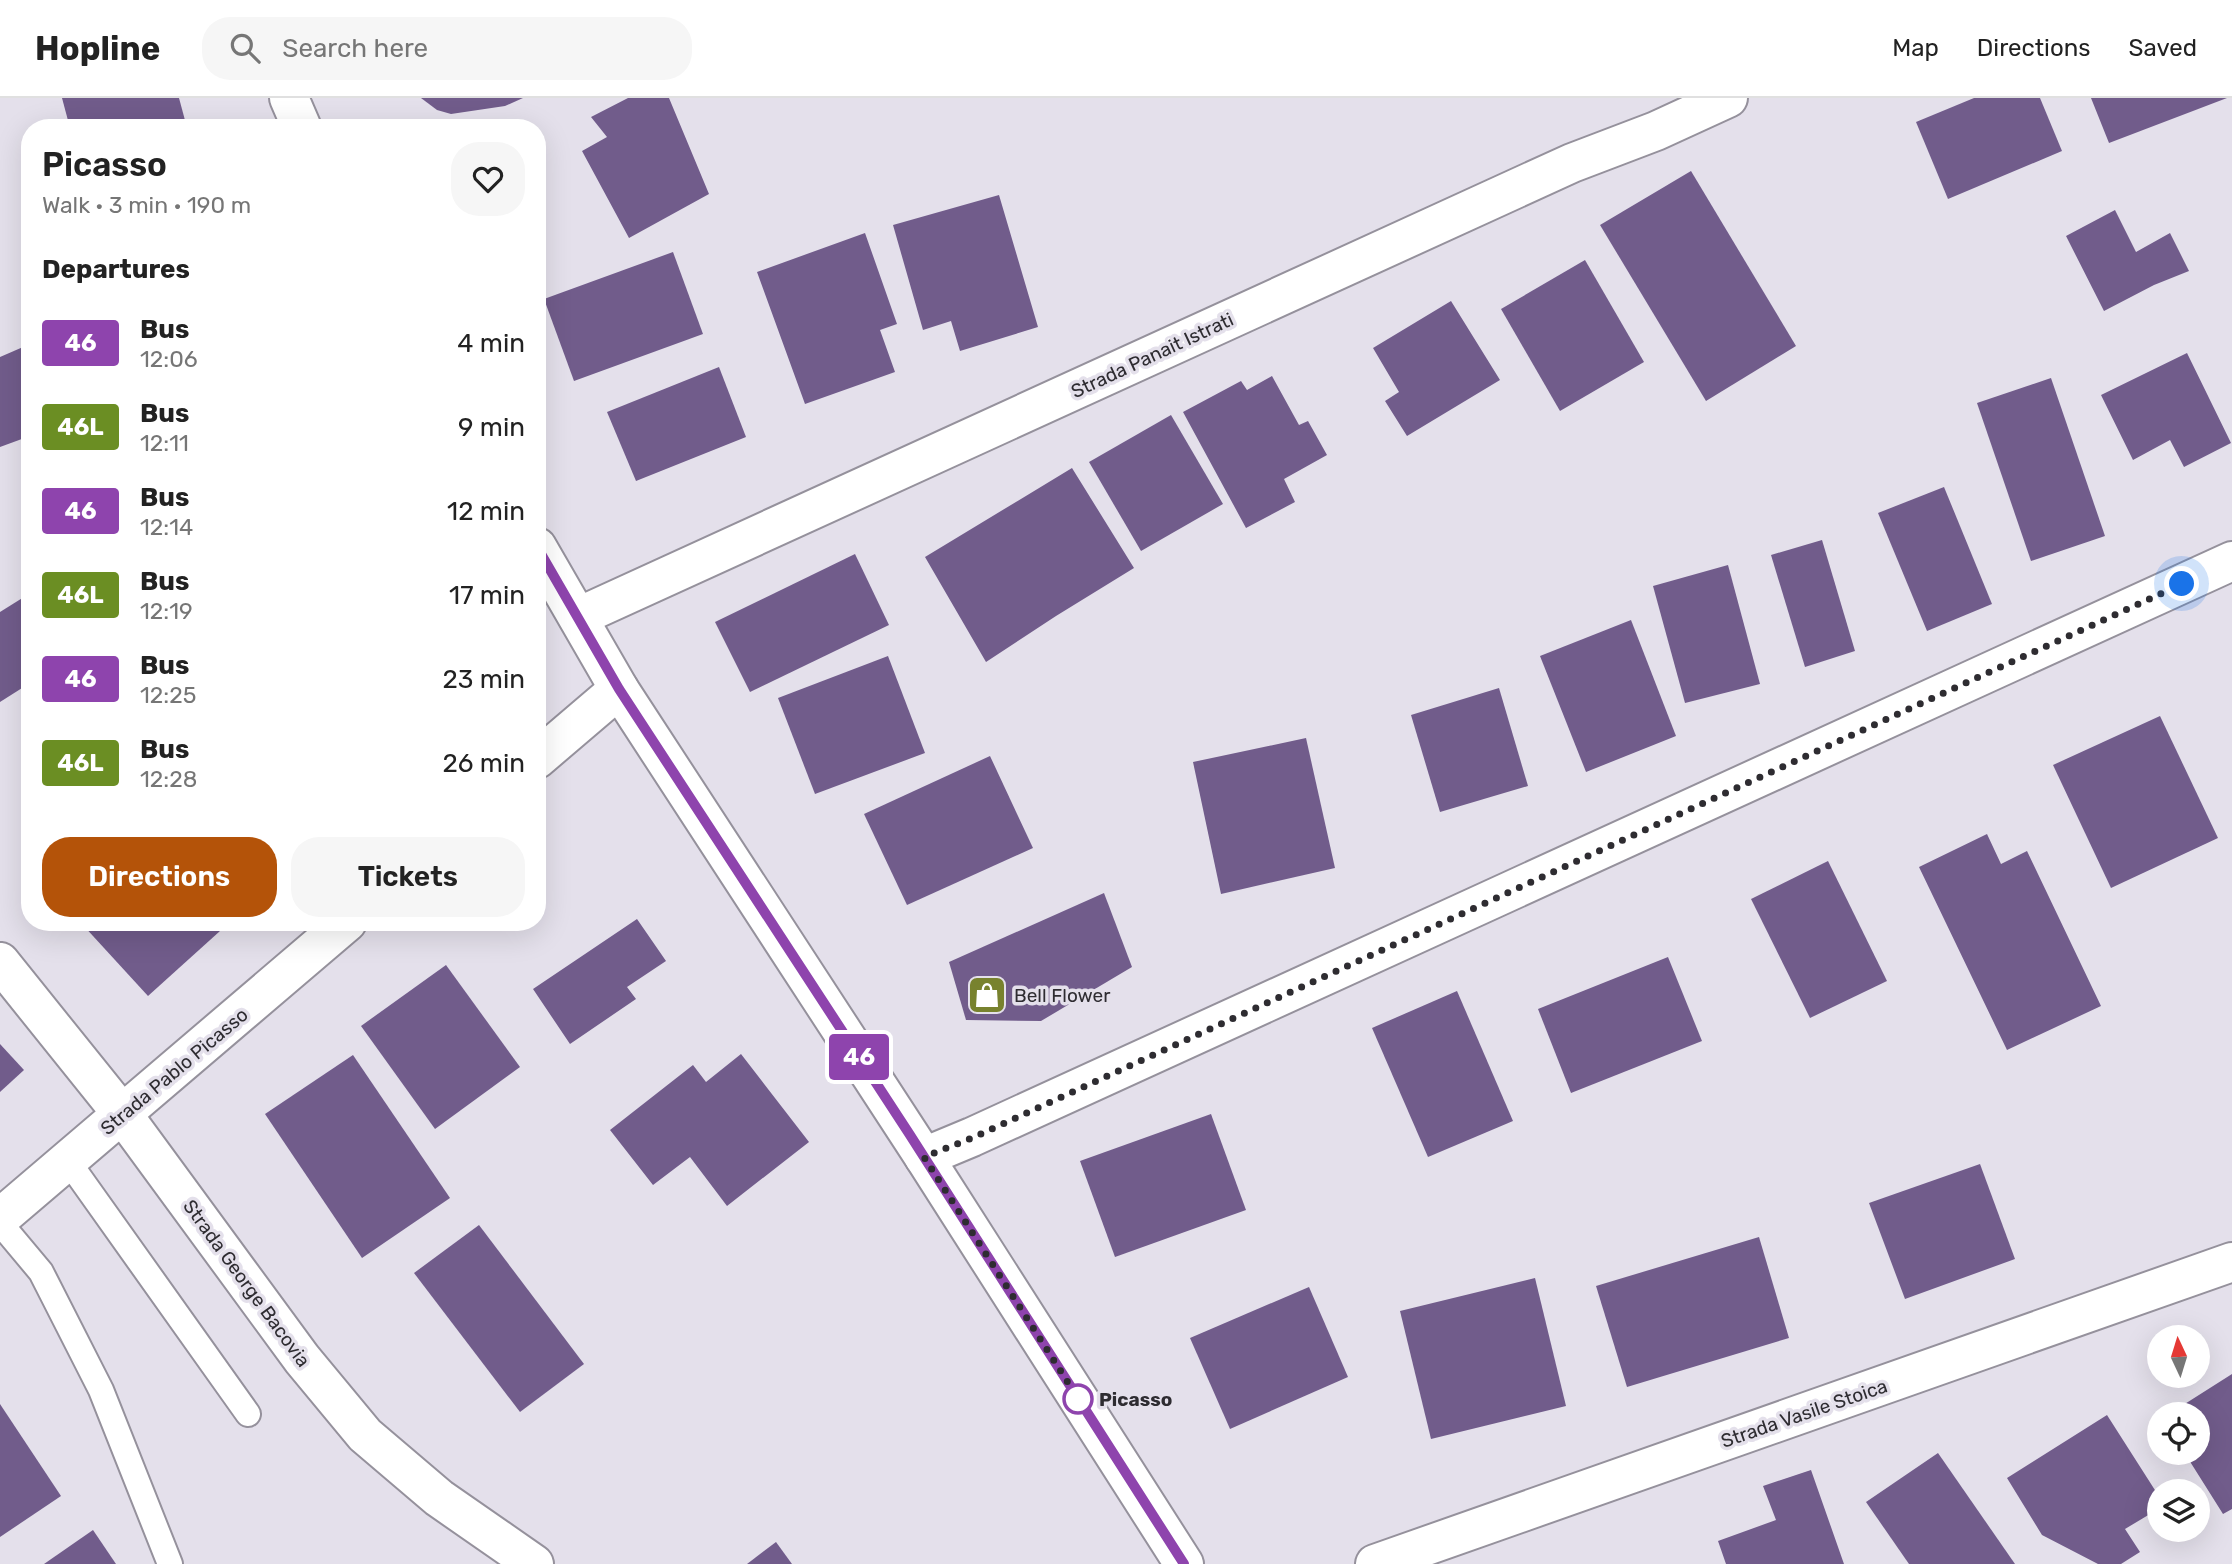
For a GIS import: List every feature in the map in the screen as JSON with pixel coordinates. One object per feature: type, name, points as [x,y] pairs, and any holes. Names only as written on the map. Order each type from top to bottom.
[{"type":"street","points":[[289,98],[299,119]]},
{"type":"street","name":"Strada Panait Istrati","points":[[578,617],[1572,163],[1656,131],[1728,98]]},
{"type":"street","points":[[924,1157],[972,1138],[2232,561]]},
{"type":"street","points":[[546,562],[619,689],[924,1157],[1184,1564]]},
{"type":"street","points":[[546,751],[619,689]]},
{"type":"street","name":"Strada Pablo Picasso","points":[[0,1221],[337,931]]},
{"type":"street","name":"Strada George Bacovia","points":[[0,962],[123,1115],[302,1359],[365,1435],[439,1499],[534,1564]]},
{"type":"street","name":"Strada Vasile Stoica","points":[[1375,1564],[2232,1262]]},
{"type":"lane","points":[[68,1161],[248,1414]]},
{"type":"lane","points":[[0,1221],[41,1272],[95,1379],[170,1564]]},
{"type":"building","points":[[62,98],[179,98],[185,119],[68,119]]},
{"type":"building","points":[[421,98],[523,98],[505,106],[451,114],[437,110]]},
{"type":"building","points":[[628,98],[669,98],[709,194],[629,238],[582,151],[607,137],[591,117]]},
{"type":"building","points":[[1974,98],[2040,98],[2062,151],[1948,199],[1916,122]]},
{"type":"building","points":[[2091,98],[2227,98],[2109,143]]},
{"type":"building","points":[[1691,171],[1796,346],[1706,401],[1600,225]]},
{"type":"building","points":[[999,195],[1038,327],[960,351],[951,321],[923,330],[893,225]]},
{"type":"building","points":[[2115,210],[2136,252],[2170,233],[2189,271],[2154,285],[2104,311],[2066,236]]},
{"type":"building","points":[[865,233],[897,324],[880,330],[895,372],[805,404],[757,272]]},
{"type":"building","points":[[673,252],[703,334],[574,381],[546,298]]},
{"type":"building","points":[[1585,260],[1644,362],[1560,411],[1501,309]]},
{"type":"building","points":[[1451,301],[1500,380],[1407,436],[1385,401],[1399,392],[1373,348]]},
{"type":"building","points":[[21,348],[21,439],[0,447],[0,357]]},
{"type":"building","points":[[2187,353],[2231,443],[2184,467],[2170,440],[2133,460],[2101,395]]},
{"type":"building","points":[[719,367],[746,437],[636,481],[607,412]]},
{"type":"building","points":[[1272,376],[1299,425],[1308,421],[1327,455],[1284,479],[1295,502],[1246,528],[1183,412],[1241,381],[1247,390]]},
{"type":"building","points":[[2051,378],[2105,536],[2031,561],[1977,403]]},
{"type":"building","points":[[1171,415],[1223,504],[1141,551],[1089,462]]},
{"type":"building","points":[[1072,468],[1134,568],[986,662],[925,557]]},
{"type":"building","points":[[1944,487],[1992,604],[1927,631],[1878,513]]},
{"type":"building","points":[[1822,540],[1855,651],[1805,667],[1771,555]]},
{"type":"building","points":[[855,554],[889,625],[750,692],[715,622]]},
{"type":"building","points":[[1728,565],[1760,684],[1685,703],[1653,586]]},
{"type":"building","points":[[21,599],[21,689],[0,702],[0,612]]},
{"type":"building","points":[[1631,620],[1676,736],[1586,772],[1540,656]]},
{"type":"building","points":[[888,656],[925,753],[815,794],[778,698]]},
{"type":"building","points":[[1499,688],[1528,786],[1440,812],[1411,715]]},
{"type":"building","points":[[2160,716],[2218,838],[2111,888],[2053,765]]},
{"type":"building","points":[[1306,738],[1335,868],[1221,894],[1193,762]]},
{"type":"building","points":[[990,756],[1033,848],[907,905],[864,814]]},
{"type":"building","points":[[1987,834],[2001,864],[2027,851],[2101,1006],[2007,1050],[1919,867]]},
{"type":"building","points":[[1828,861],[1887,981],[1810,1018],[1751,899]]},
{"type":"building","points":[[1104,893],[1132,967],[1041,1021],[966,1020],[949,962]]},
{"type":"building","points":[[637,919],[666,961],[627,987],[636,999],[570,1044],[533,989]]},
{"type":"building","points":[[88,931],[220,931],[148,996]]},
{"type":"building","points":[[1668,957],[1702,1041],[1571,1093],[1538,1009]]},
{"type":"building","points":[[446,965],[520,1067],[435,1129],[361,1026]]},
{"type":"building","points":[[1457,991],[1513,1121],[1428,1157],[1372,1028]]},
{"type":"building","points":[[0,1044],[24,1070],[0,1092]]},
{"type":"building","points":[[741,1054],[809,1142],[727,1206],[690,1157],[653,1185],[610,1130],[693,1065],[706,1082]]},
{"type":"building","points":[[353,1055],[450,1198],[362,1258],[265,1114]]},
{"type":"building","points":[[1211,1114],[1246,1210],[1115,1257],[1080,1161]]},
{"type":"building","points":[[1980,1164],[2015,1259],[1905,1299],[1869,1203]]},
{"type":"building","points":[[479,1225],[584,1364],[520,1412],[414,1273]]},
{"type":"building","points":[[1759,1237],[1789,1338],[1627,1387],[1596,1286]]},
{"type":"building","points":[[1535,1278],[1566,1406],[1431,1439],[1400,1311]]},
{"type":"building","points":[[1309,1287],[1348,1377],[1230,1429],[1190,1338]]},
{"type":"building","points":[[2232,1374],[2232,1509],[2223,1514],[2210,1493],[2210,1479],[2201,1479],[2192,1465],[2210,1465],[2210,1402],[2188,1402]]},
{"type":"building","points":[[0,1404],[61,1496],[0,1537]]},
{"type":"building","points":[[2107,1415],[2148,1479],[2147,1516],[2125,1529],[2140,1552],[2121,1564],[2098,1564],[2042,1535],[2007,1478]]},
{"type":"building","points":[[1938,1453],[2015,1564],[1909,1564],[1866,1502]]},
{"type":"building","points":[[1811,1470],[1844,1564],[1726,1564],[1718,1541],[1776,1520],[1763,1486]]},
{"type":"building","points":[[93,1530],[116,1564],[44,1564]]},
{"type":"building","points":[[776,1542],[792,1564],[747,1564]]},
{"type":"bus line","name":"46","points":[[546,562],[619,689],[910,1135],[1184,1564]]},
{"type":"place","name":"Bell Flower","points":[[987,995]]},
{"type":"place","name":"Picasso","points":[[1078,1399]]},
{"type":"route","points":[[1078,1399],[1083,1406],[924,1157],[972,1138],[2182,584]]}]
